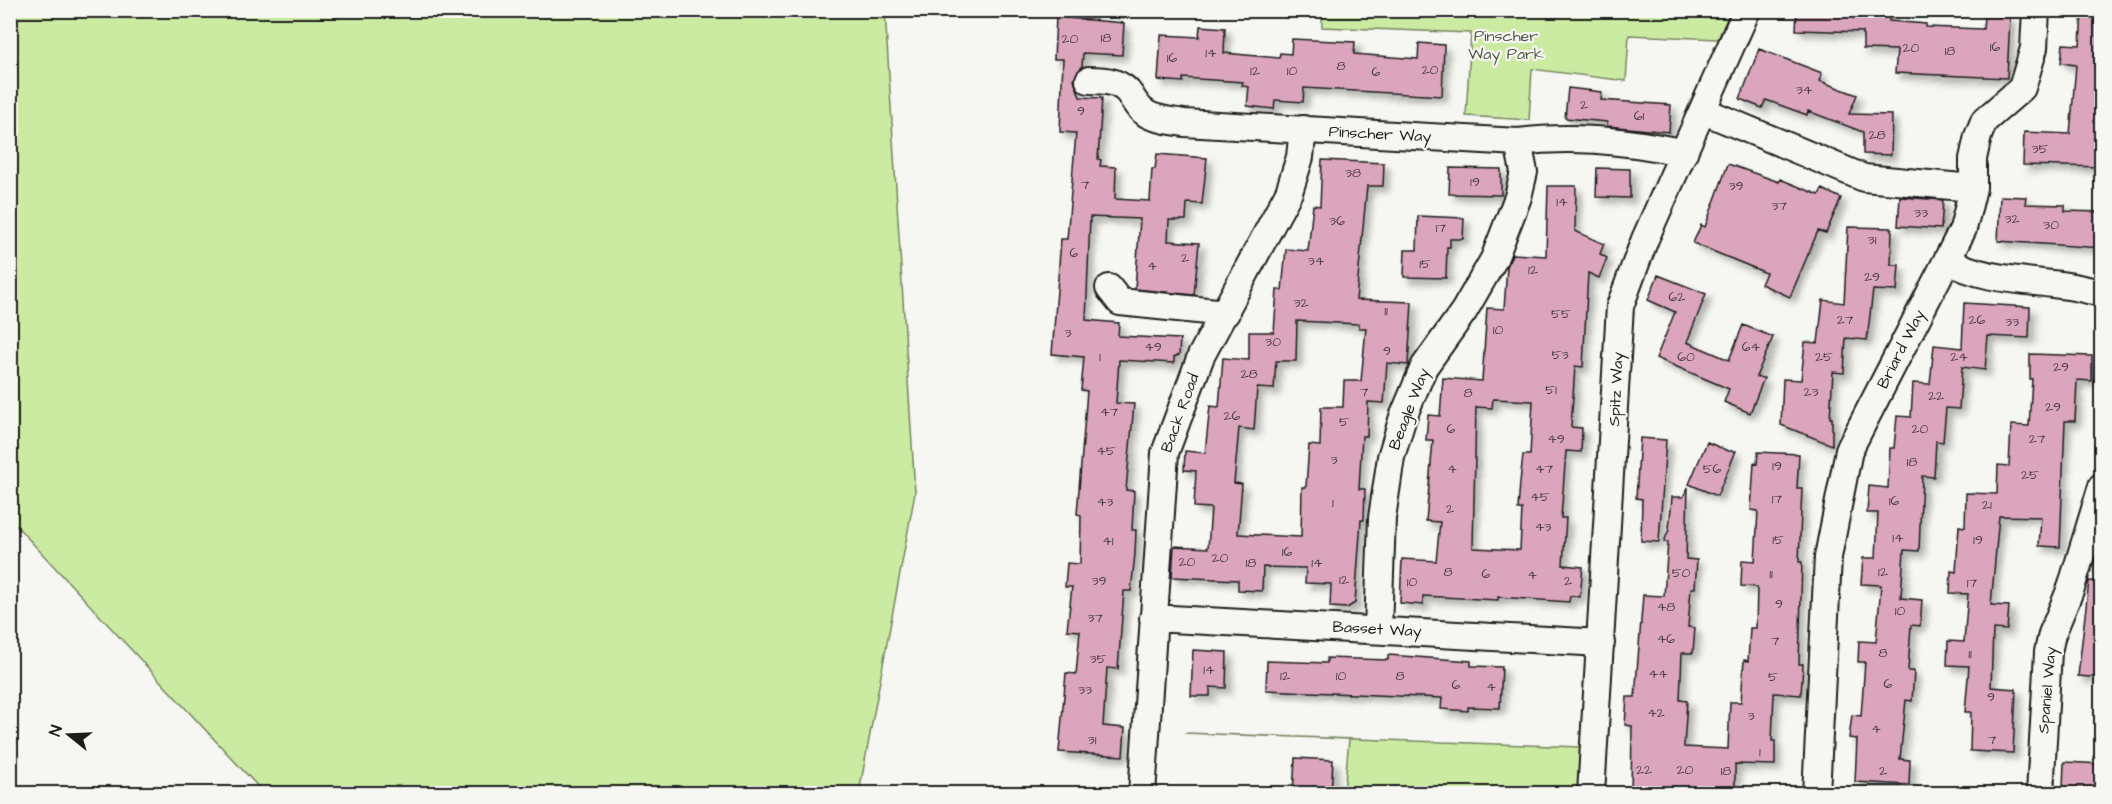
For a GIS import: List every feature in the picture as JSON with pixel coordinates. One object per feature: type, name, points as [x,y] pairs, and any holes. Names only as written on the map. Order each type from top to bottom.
[{"type":"street","name":"Spitz Way","points":[[1591,794],[1620,306],[1645,239],[1704,111],[1747,10]]},
{"type":"street","name":"Briard Way","points":[[1816,794],[1828,557],[1842,476],[1849,450],[1964,229],[1973,188],[1973,159],[1984,121],[2022,88],[2030,67],[2036,10]]},
{"type":"street","name":"Pinscher Way","points":[[1089,80],[1110,81],[1130,93],[1137,106],[1149,115],[1184,123],[1518,142],[1546,138],[1600,141],[1649,146],[1684,153]]},
{"type":"street","points":[[1704,111],[1864,178],[1973,188]]},
{"type":"street","name":"Back Road","points":[[1142,794],[1165,453],[1201,356],[1289,192],[1300,157],[1303,129]]},
{"type":"street","name":"Beagle Way","points":[[1378,629],[1382,518],[1391,457],[1403,417],[1424,367],[1464,311],[1494,260],[1518,197],[1524,172],[1518,142]]},
{"type":"street","points":[[1947,260],[1984,276],[2085,289],[2102,294]]},
{"type":"street","points":[[1109,288],[1119,302],[1226,313]]},
{"type":"street","name":"Spaniel Way","points":[[2040,794],[2048,652],[2052,634],[2071,588],[2102,486]]},
{"type":"street","name":"Basset Way","points":[[1153,618],[1601,642]]},
{"type":"green space","points":[[11,10],[885,11],[915,493],[859,793],[264,793],[11,520]]},
{"type":"green space","name":"Pinscher Way Park","points":[[1322,11],[1730,11],[1718,39],[1629,35],[1626,81],[1532,69],[1529,120],[1466,116],[1471,33],[1322,27]]},
{"type":"green space","points":[[1184,733],[1581,747],[1578,793],[1344,793],[1349,739]]},
{"type":"building","points":[[1797,10],[1889,10],[1889,21],[1926,24],[1926,27],[1983,29],[1984,16],[2010,17],[2007,78],[1895,73],[1897,50],[1863,49],[1863,32],[1796,30]]},
{"type":"building","points":[[2082,10],[2102,10],[2102,167],[2023,165],[2024,132],[2070,134],[2076,65],[2061,63],[2063,44],[2080,45]]},
{"type":"building","points":[[1056,17],[1124,23],[1122,55],[1083,53],[1082,67],[1074,79],[1080,97],[1102,98],[1098,159],[1101,160],[1100,166],[1116,167],[1115,199],[1150,201],[1152,169],[1155,169],[1157,154],[1207,158],[1202,204],[1187,203],[1186,220],[1169,220],[1168,241],[1199,243],[1194,295],[1135,289],[1140,219],[1090,217],[1086,320],[1119,323],[1118,336],[1180,339],[1179,355],[1174,357],[1174,363],[1119,360],[1116,403],[1134,404],[1126,490],[1134,491],[1132,530],[1136,530],[1135,554],[1131,591],[1124,591],[1118,669],[1107,668],[1103,726],[1125,728],[1123,756],[1059,752],[1066,673],[1076,674],[1080,631],[1067,630],[1072,587],[1065,587],[1067,563],[1080,564],[1081,515],[1077,514],[1087,391],[1081,390],[1084,357],[1052,354],[1061,239],[1067,239],[1076,133],[1060,132],[1063,59],[1054,59]]},
{"type":"building","points":[[1200,26],[1225,28],[1224,53],[1279,58],[1280,53],[1291,54],[1292,39],[1355,42],[1354,54],[1418,59],[1419,43],[1444,45],[1442,96],[1304,88],[1303,102],[1275,100],[1274,109],[1247,106],[1249,87],[1242,86],[1243,82],[1183,78],[1183,82],[1158,80],[1161,35],[1199,37]]},
{"type":"building","points":[[1759,49],[1822,73],[1820,81],[1857,95],[1849,114],[1892,115],[1891,155],[1863,154],[1863,132],[1808,111],[1807,115],[1766,100],[1762,108],[1740,99]]},
{"type":"building","points":[[1568,88],[1602,92],[1601,100],[1671,105],[1669,132],[1607,126],[1607,122],[1565,118]]},
{"type":"building","points":[[1322,160],[1384,163],[1383,186],[1367,186],[1356,300],[1412,302],[1408,365],[1387,363],[1384,403],[1368,402],[1367,436],[1362,436],[1359,489],[1365,489],[1364,520],[1361,520],[1355,603],[1347,608],[1330,607],[1331,584],[1305,583],[1306,568],[1263,567],[1262,591],[1238,590],[1238,580],[1172,577],[1174,546],[1208,548],[1211,508],[1194,507],[1196,471],[1184,470],[1185,451],[1205,453],[1210,406],[1219,407],[1223,358],[1249,360],[1249,332],[1274,332],[1277,290],[1282,290],[1286,249],[1308,251],[1313,205],[1320,206]],"holes":[[[1297,321],[1359,324],[1359,328],[1366,328],[1361,381],[1344,381],[1343,407],[1321,407],[1320,446],[1309,445],[1306,487],[1302,487],[1301,537],[1238,534],[1242,484],[1234,483],[1239,428],[1254,430],[1257,388],[1274,389],[1276,361],[1296,361]]]},
{"type":"building","points":[[1728,164],[1779,182],[1780,179],[1819,195],[1822,189],[1841,198],[1826,233],[1818,231],[1790,297],[1761,284],[1766,273],[1693,243],[1701,225],[1705,227]]},
{"type":"building","points":[[1450,168],[1501,169],[1501,195],[1449,194]]},
{"type":"building","points":[[1597,168],[1630,169],[1630,198],[1596,197]]},
{"type":"building","points":[[1548,186],[1576,186],[1575,231],[1604,244],[1600,254],[1607,258],[1599,278],[1588,273],[1583,367],[1575,366],[1571,427],[1582,428],[1581,452],[1566,451],[1561,518],[1566,518],[1563,565],[1583,567],[1580,597],[1570,596],[1569,602],[1498,597],[1498,600],[1423,596],[1423,605],[1400,603],[1402,559],[1436,561],[1440,522],[1426,521],[1433,440],[1426,440],[1428,415],[1440,416],[1443,378],[1482,381],[1487,308],[1504,309],[1507,267],[1512,254],[1546,256]],"holes":[[[1493,399],[1533,401],[1530,455],[1523,455],[1520,482],[1518,509],[1522,509],[1520,550],[1473,548],[1476,407],[1492,408]]]},
{"type":"building","points":[[2000,196],[2026,197],[2025,204],[2065,205],[2065,211],[2102,212],[2102,248],[1998,241]]},
{"type":"building","points":[[1900,197],[1943,200],[1941,229],[1898,226]]},
{"type":"building","points":[[1418,216],[1464,218],[1463,239],[1450,239],[1450,247],[1447,247],[1446,278],[1404,277],[1405,250],[1417,250]]},
{"type":"building","points":[[1848,227],[1892,228],[1891,265],[1899,265],[1897,291],[1873,290],[1867,340],[1846,338],[1844,373],[1833,372],[1830,418],[1832,418],[1832,445],[1781,425],[1783,379],[1801,380],[1805,342],[1818,343],[1823,300],[1844,303]]},
{"type":"building","points":[[1658,275],[1706,294],[1687,342],[1729,360],[1743,325],[1773,337],[1756,377],[1764,378],[1750,413],[1724,402],[1729,389],[1656,358],[1675,312],[1648,300]]},
{"type":"building","points":[[1964,303],[2030,307],[2029,338],[1988,336],[1985,370],[1962,367],[1959,409],[1946,408],[1943,442],[1936,441],[1934,477],[1922,476],[1919,551],[1904,550],[1901,598],[1922,600],[1920,626],[1911,625],[1908,671],[1914,671],[1912,701],[1906,700],[1900,759],[1910,760],[1909,785],[1855,782],[1857,739],[1849,738],[1852,715],[1861,716],[1865,662],[1858,662],[1859,641],[1876,642],[1881,585],[1861,584],[1863,558],[1876,558],[1878,513],[1867,513],[1869,486],[1888,488],[1890,448],[1894,448],[1897,416],[1911,417],[1913,383],[1930,384],[1934,345],[1962,348]]},
{"type":"building","points":[[2030,354],[2092,356],[2092,381],[2077,380],[2075,421],[2065,421],[2060,547],[2039,546],[2041,517],[1999,516],[1991,605],[2009,606],[2007,630],[1993,629],[1991,687],[2016,689],[2013,753],[1970,751],[1971,712],[1965,712],[1969,666],[1947,665],[1948,641],[1964,642],[1968,594],[1950,593],[1951,571],[1956,572],[1959,526],[1965,527],[1966,493],[1997,494],[1998,465],[2009,466],[2011,425],[2029,426],[2032,379],[2030,379]]},
{"type":"building","points":[[1640,438],[1666,440],[1659,542],[1641,541],[1642,499],[1636,498]]},
{"type":"building","points":[[1707,442],[1728,451],[1736,451],[1717,496],[1689,484]]},
{"type":"building","points":[[1758,452],[1799,454],[1797,488],[1802,488],[1799,562],[1802,562],[1799,664],[1803,664],[1801,695],[1774,693],[1772,741],[1775,741],[1775,765],[1735,764],[1735,794],[1631,794],[1632,726],[1625,725],[1627,697],[1635,697],[1643,595],[1664,596],[1668,542],[1664,542],[1669,529],[1672,497],[1683,497],[1688,487],[1686,559],[1697,560],[1695,588],[1691,588],[1688,627],[1695,628],[1693,653],[1682,653],[1680,700],[1687,701],[1684,747],[1728,749],[1730,702],[1741,702],[1744,660],[1748,661],[1750,628],[1756,628],[1757,587],[1741,586],[1742,560],[1755,561],[1758,511],[1751,510],[1754,463],[1757,464]]},
{"type":"building","points":[[2089,581],[2102,582],[2102,678],[2078,676]]},
{"type":"building","points":[[1193,650],[1227,652],[1226,688],[1210,687],[1210,696],[1191,696]]},
{"type":"building","points":[[1388,655],[1471,661],[1471,666],[1502,667],[1500,708],[1468,707],[1468,711],[1441,709],[1442,698],[1266,690],[1267,661],[1327,663],[1327,658],[1388,660]]},
{"type":"building","points":[[1295,758],[1333,760],[1331,794],[1293,794]]},
{"type":"building","points":[[2064,762],[2102,764],[2102,790],[2063,788]]}]
